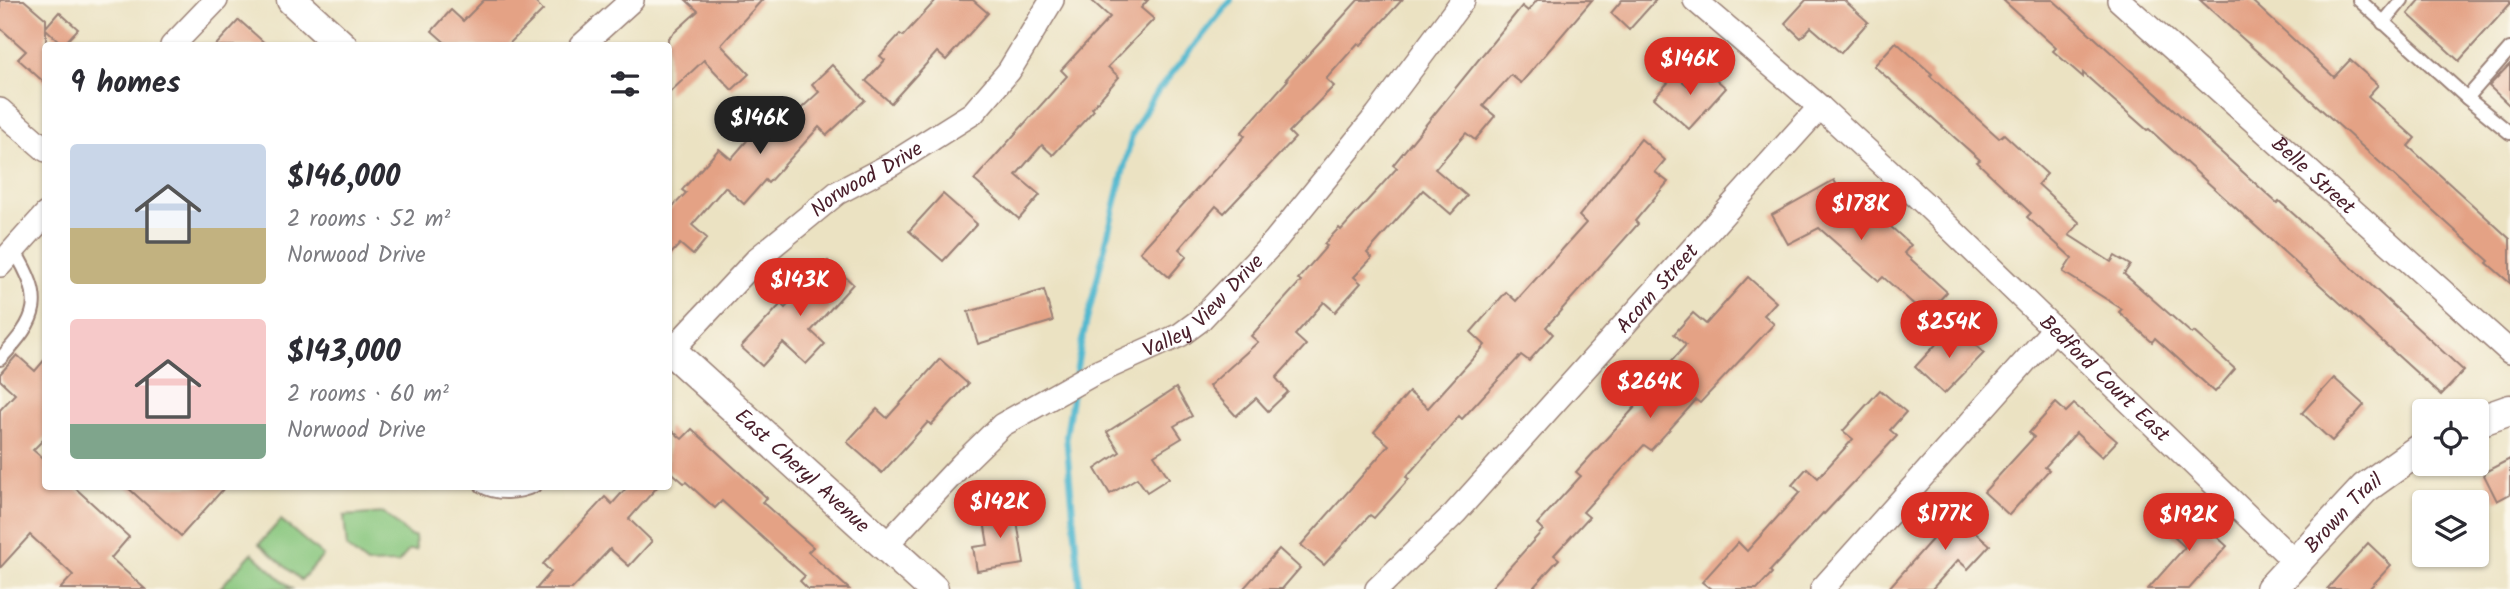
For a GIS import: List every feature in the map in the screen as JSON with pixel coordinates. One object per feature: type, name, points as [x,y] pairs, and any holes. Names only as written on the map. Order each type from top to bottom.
[{"type":"street","points":[[176,42],[216,0]]},
{"type":"street","points":[[292,0],[338,42]]},
{"type":"street","points":[[585,42],[632,0]]},
{"type":"street","name":"Norwood Drive","points":[[672,348],[758,258],[837,193],[892,164],[974,113],[1009,72],[1052,0]]},
{"type":"street","name":"Valley View Drive","points":[[885,546],[1002,425],[1091,375],[1180,335],[1199,321],[1274,242],[1377,115],[1463,0]]},
{"type":"street","name":"Bedford Court East","points":[[1695,0],[1820,107],[1924,203],[2295,562]]},
{"type":"street","name":"Belle Street","points":[[2119,0],[2510,352]]},
{"type":"street","name":"Acorn Street","points":[[1377,589],[1455,513],[1820,107]]},
{"type":"street","points":[[0,110],[42,147]]},
{"type":"street","points":[[7,258],[42,219]]},
{"type":"street","points":[[1822,589],[2054,329]]},
{"type":"street","name":"East Cheryl Avenue","points":[[672,354],[933,589]]},
{"type":"street","points":[[2489,417],[2510,410]]},
{"type":"street","name":"Brown Trail","points":[[2271,589],[2365,488],[2412,455]]},
{"type":"lane","points":[[2360,0],[2467,99],[2510,133]]},
{"type":"lane","points":[[2383,23],[2402,0]]},
{"type":"lane","points":[[2467,99],[2510,49]]},
{"type":"lane","points":[[0,359],[25,329],[34,309],[34,292],[28,273],[7,258]]},
{"type":"lane","points":[[488,490],[525,490]]},
{"type":"green space","points":[[384,513],[410,536],[415,536],[416,550],[409,550],[398,563],[367,564],[347,548],[344,516]]},
{"type":"green space","points":[[281,520],[323,556],[301,580],[259,544]]},
{"type":"green space","points":[[252,553],[292,589],[220,588]]},
{"type":"building","points":[[0,0],[24,0],[46,19],[46,27],[59,12],[78,29],[66,42],[60,42],[46,29],[46,42],[42,42],[42,80],[18,59],[26,51],[0,28]]},
{"type":"building","points":[[484,0],[533,0],[543,10],[511,42],[444,42],[432,31],[451,10],[463,21]]},
{"type":"building","points":[[686,0],[762,0],[721,45],[749,74],[732,90],[704,60],[672,90],[672,42],[668,42],[668,38],[698,11]]},
{"type":"building","points":[[936,0],[973,0],[988,13],[946,60],[937,52],[891,103],[866,81],[885,60],[880,56],[900,34],[903,36]]},
{"type":"building","points":[[1091,0],[1148,0],[1141,8],[1154,19],[1108,67],[1119,77],[1092,108],[1094,110],[1053,155],[1042,145],[1016,175],[1040,195],[1019,219],[974,180],[1067,76],[1061,70],[1110,17]]},
{"type":"building","points":[[1358,0],[1402,0],[1326,79],[1334,86],[1289,132],[1295,138],[1224,213],[1216,206],[1179,249],[1187,256],[1169,277],[1140,252],[1245,136],[1241,133]]},
{"type":"building","points":[[1537,0],[1592,0],[1521,83],[1511,75],[1483,106],[1495,116],[1475,140],[1466,133],[1435,169],[1467,196],[1451,214],[1423,190],[1367,253],[1372,258],[1354,277],[1361,283],[1335,312],[1324,302],[1295,335],[1306,345],[1276,378],[1288,392],[1268,411],[1256,398],[1236,416],[1209,386],[1258,342],[1251,336],[1301,281],[1298,279],[1327,246],[1324,244],[1339,228],[1341,230],[1397,168],[1393,165],[1522,6],[1528,11]]},
{"type":"building","points":[[1622,0],[1656,0],[1629,30],[1611,13]]},
{"type":"building","points":[[1806,0],[1844,0],[1868,22],[1841,53],[1811,27],[1801,38],[1785,23]]},
{"type":"building","points":[[2003,0],[2053,0],[2277,203],[2279,201],[2320,238],[2464,371],[2441,395],[2149,129],[2053,51],[2056,48]]},
{"type":"building","points":[[2200,0],[2251,0],[2334,77],[2350,60],[2378,85],[2368,96],[2415,138],[2408,146],[2510,239],[2510,283],[2487,263],[2489,261]]},
{"type":"building","points":[[2420,0],[2510,0],[2510,4],[2459,61],[2408,14]]},
{"type":"building","points":[[239,20],[264,42],[219,42]]},
{"type":"building","points":[[1896,42],[1999,138],[2004,134],[2047,174],[2038,184],[2080,223],[2069,235],[2111,262],[2115,256],[2130,265],[2124,274],[2235,369],[2215,392],[2155,338],[2152,342],[2119,312],[2122,309],[2063,272],[2072,258],[2027,217],[2031,213],[1977,162],[1980,160],[1874,66]]},
{"type":"building","points":[[2510,64],[2510,106],[2489,86]]},
{"type":"building","points":[[832,65],[865,100],[827,135],[819,127],[768,183],[765,180],[744,204],[725,187],[692,225],[707,238],[693,255],[680,244],[672,253],[672,208],[686,193],[682,190],[719,149],[731,159],[757,129],[753,125],[774,101],[792,117],[819,92],[812,84]]},
{"type":"building","points":[[1702,67],[1726,88],[1689,129],[1654,98],[1675,75],[1687,85]]},
{"type":"building","points":[[1641,139],[1665,160],[1655,172],[1668,182],[1635,221],[1638,224],[1546,327],[1553,334],[1529,361],[1521,355],[1462,419],[1459,416],[1374,518],[1370,515],[1324,565],[1301,545],[1389,445],[1374,432],[1409,392],[1428,408],[1485,345],[1471,332],[1506,292],[1516,301],[1586,223],[1579,216]]},
{"type":"building","points":[[1834,180],[1857,221],[1869,207],[1911,245],[1904,253],[1947,292],[1926,315],[1883,277],[1879,281],[1819,228],[1788,244],[1772,215]]},
{"type":"building","points":[[943,194],[977,224],[943,261],[909,231]]},
{"type":"building","points":[[828,261],[853,284],[811,331],[825,344],[806,364],[783,343],[762,366],[741,347],[781,304],[785,308]]},
{"type":"building","points":[[1748,277],[1776,302],[1764,315],[1774,324],[1700,403],[1696,400],[1651,450],[1644,445],[1583,512],[1589,517],[1554,555],[1559,559],[1532,589],[1490,589],[1543,530],[1537,524],[1581,476],[1576,472],[1646,395],[1639,388],[1653,372],[1658,376],[1686,345],[1674,334],[1693,313],[1706,324]]},
{"type":"building","points":[[1044,290],[1053,321],[978,344],[968,312]]},
{"type":"building","points":[[1954,325],[1984,353],[1944,394],[1915,367]]},
{"type":"building","points":[[17,355],[35,371],[42,363],[42,441],[33,450],[42,458],[42,490],[77,490],[129,537],[111,558],[145,589],[60,589],[73,575],[30,535],[0,568],[0,410],[15,394],[0,380],[0,374]]},
{"type":"building","points":[[940,359],[968,384],[931,425],[928,422],[882,473],[847,442],[877,409],[887,418]]},
{"type":"building","points":[[2334,378],[2364,405],[2332,441],[2302,413]]},
{"type":"building","points":[[1176,388],[1192,416],[1174,426],[1182,438],[1154,455],[1169,478],[1147,492],[1137,478],[1110,494],[1095,469],[1120,452],[1107,432]]},
{"type":"building","points":[[1880,390],[1906,412],[1890,430],[1897,436],[1770,571],[1772,573],[1757,589],[1711,589],[1702,582],[1738,542],[1747,551],[1800,492],[1792,485],[1807,468],[1818,478],[1853,439],[1843,431]]},
{"type":"building","points":[[2056,403],[2066,412],[2074,404],[2117,441],[2102,457],[2076,433],[2045,467],[2049,470],[2009,515],[1984,492],[2034,437],[2029,433]]},
{"type":"building","points":[[692,429],[767,498],[762,502],[813,547],[808,552],[849,589],[808,589],[800,581],[805,576],[722,501],[715,508],[672,472],[672,430],[682,439]]},
{"type":"building","points":[[2510,459],[2510,494],[2497,501],[2484,476],[2489,476],[2489,470]]},
{"type":"building","points":[[130,490],[222,490],[181,536]]},
{"type":"building","points":[[624,490],[654,490],[629,519],[652,541],[629,566],[610,549],[572,589],[536,589],[551,572],[543,564],[605,497],[612,504]]},
{"type":"building","points":[[1966,501],[1983,517],[1972,529],[1990,545],[1968,569],[1958,560],[1932,589],[1888,589]]},
{"type":"building","points":[[1014,503],[1024,564],[977,571],[973,547],[988,545],[982,509]]},
{"type":"building","points":[[2184,507],[2227,546],[2189,589],[2148,589],[2185,547],[2165,529]]},
{"type":"building","points":[[2368,543],[2391,565],[2369,589],[2327,589]]},
{"type":"building","points":[[1279,549],[1300,568],[1282,589],[1243,589]]},
{"type":"waterway","points":[[1075,378],[1132,135],[1153,97],[1231,0]]},
{"type":"waterway","points":[[1073,392],[1066,436],[1080,589]]}]
